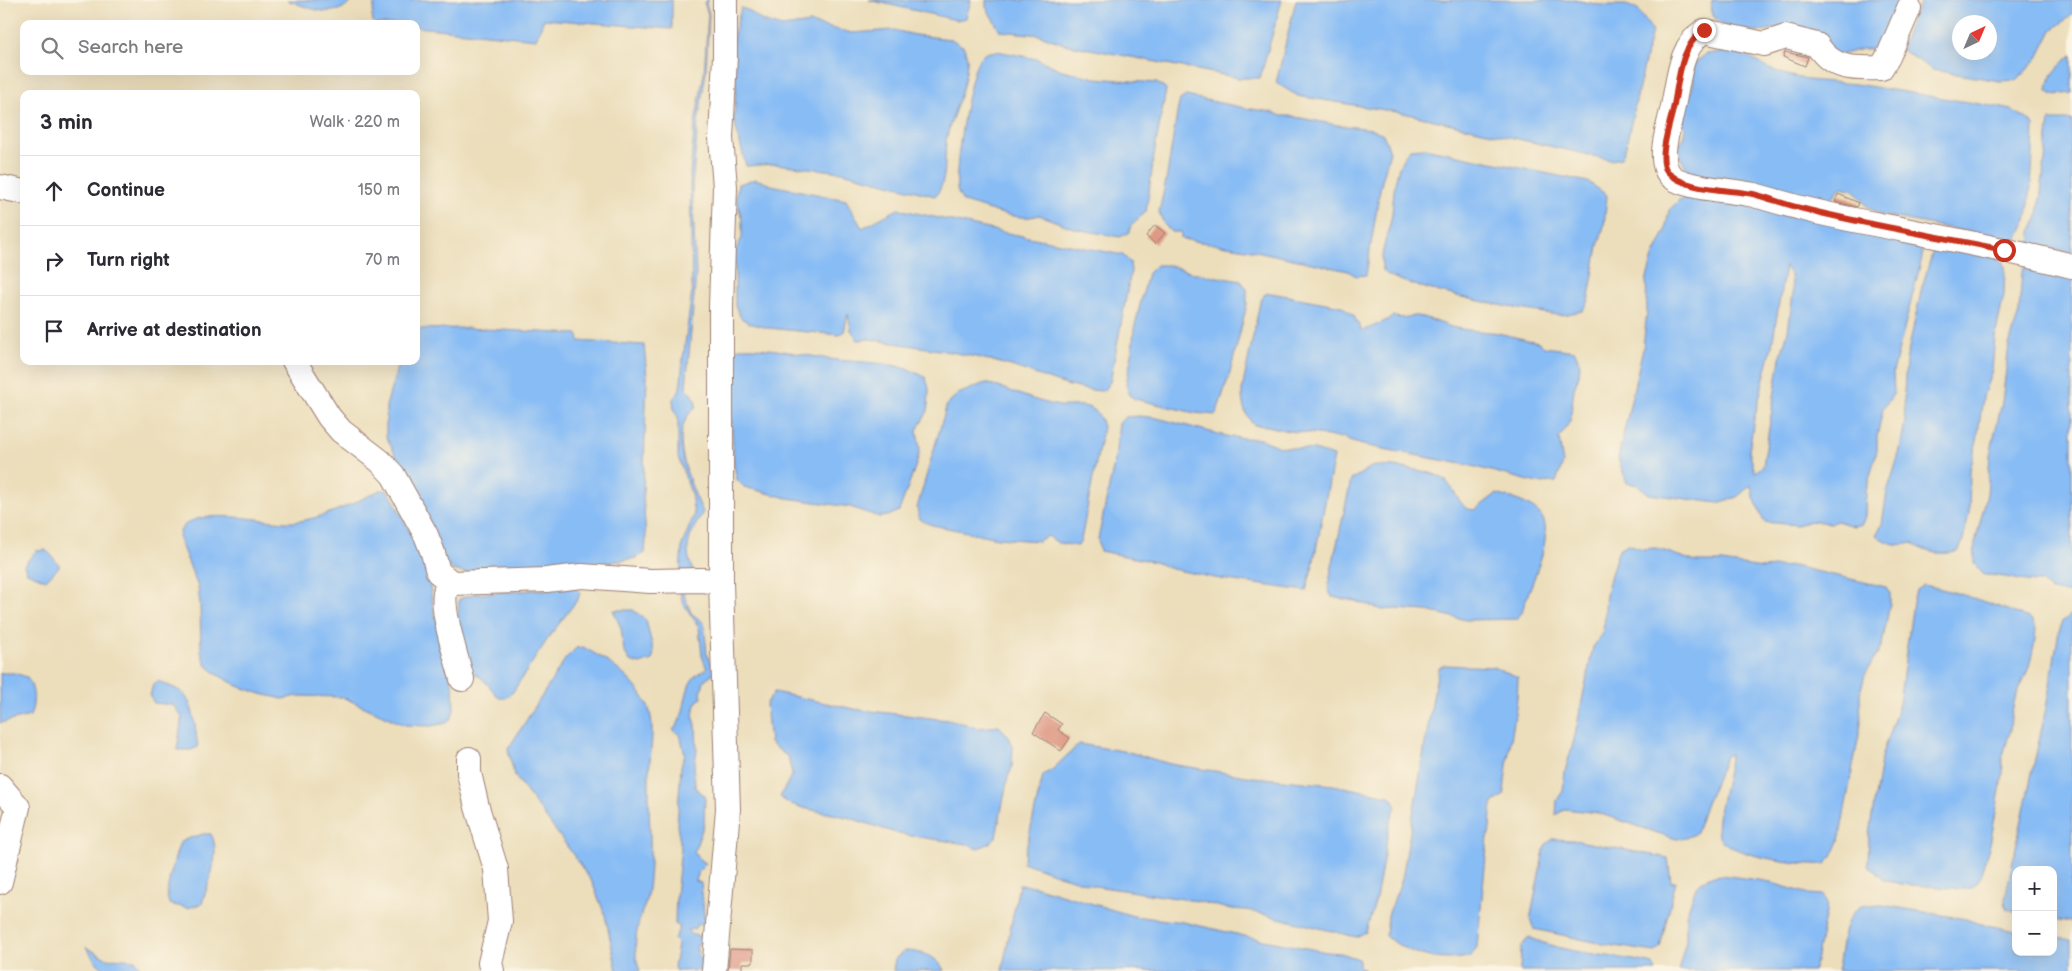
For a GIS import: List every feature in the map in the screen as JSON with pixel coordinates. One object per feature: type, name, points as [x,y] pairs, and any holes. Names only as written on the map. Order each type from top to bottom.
[{"type":"street","points":[[714,971],[728,809],[711,581],[725,186],[721,138],[725,56],[725,0]]},
{"type":"street","points":[[1909,8],[1888,57],[1881,68],[1849,68],[1825,57],[1817,45],[1786,37],[1764,44],[1712,34],[1704,30],[1696,35],[1684,57],[1677,81],[1663,156],[1665,168],[1673,178],[1700,186],[1752,194],[1844,218],[2004,250],[2072,266]]},
{"type":"street","points":[[0,187],[20,191]]},
{"type":"street","points":[[296,365],[329,418],[341,431],[380,461],[393,474],[426,535],[438,572],[452,583],[546,580],[582,576],[650,582],[711,581]]},
{"type":"street","points":[[452,583],[446,589],[445,607],[462,679]]},
{"type":"street","points":[[469,759],[469,773],[476,807],[496,868],[500,921],[490,963],[492,971]]},
{"type":"street","points":[[0,786],[18,807],[0,882]]},
{"type":"water","points":[[287,0],[354,0],[338,10],[321,11]]},
{"type":"water","points":[[375,0],[672,0],[672,29],[544,19],[536,39],[420,27],[420,20],[373,20]]},
{"type":"water","points":[[708,0],[706,3],[709,14],[706,72],[698,123],[692,187],[696,274],[686,388],[695,398],[696,406],[686,419],[682,429],[681,440],[685,466],[703,512],[693,530],[688,545],[689,560],[697,579],[683,592],[691,613],[704,623],[707,655],[715,672],[704,680],[701,693],[702,698],[697,701],[693,715],[696,725],[697,750],[694,768],[695,787],[705,796],[704,824],[694,852],[700,860],[706,863],[699,871],[696,881],[701,883],[705,923],[698,924],[694,929],[687,930],[692,935],[705,936],[696,947],[701,961],[700,971],[676,971],[674,967],[678,945],[674,939],[680,927],[675,924],[681,847],[677,826],[681,766],[685,754],[680,735],[673,730],[679,722],[692,680],[707,669],[702,656],[699,627],[683,603],[679,589],[682,545],[694,515],[691,493],[678,457],[678,417],[674,411],[673,399],[679,392],[681,382],[692,291],[690,174],[695,123],[704,73],[708,14],[704,3]]},
{"type":"water","points":[[869,0],[971,0],[966,18],[956,20]]},
{"type":"water","points":[[986,0],[1282,0],[1260,78],[1239,78],[1064,44],[1040,35],[1000,31],[986,7]]},
{"type":"water","points":[[1296,0],[1575,0],[1600,5],[1626,5],[1637,9],[1652,30],[1625,150],[1621,158],[1611,160],[1403,113],[1298,96],[1276,83]]},
{"type":"water","points":[[1712,0],[1904,0],[1883,49],[1862,49],[1836,56],[1806,36],[1789,28],[1750,31],[1725,26],[1714,16],[1711,9]]},
{"type":"water","points":[[1922,0],[2072,0],[2072,15],[2052,30],[2038,58],[2017,80],[2000,81],[1933,70],[1901,49],[1913,15]]},
{"type":"water","points":[[741,8],[748,10],[762,21],[782,27],[810,23],[852,33],[894,30],[915,35],[951,39],[964,47],[967,56],[966,71],[947,136],[944,176],[935,196],[842,172],[776,164],[746,166],[734,120],[736,87],[732,42]]},
{"type":"water","points":[[997,51],[1037,59],[1062,70],[1095,78],[1156,83],[1163,86],[1166,90],[1146,212],[1131,225],[1130,232],[1120,237],[1114,236],[1076,229],[1039,215],[1031,217],[1011,216],[963,202],[957,188],[958,162],[971,81],[980,58],[986,53]]},
{"type":"water","points":[[1727,51],[1747,55],[1769,69],[1808,80],[1855,84],[1992,106],[2012,110],[2026,118],[2034,125],[2033,162],[2027,213],[2021,233],[2015,241],[1881,215],[1867,206],[1854,190],[1841,187],[1829,202],[1824,202],[1741,181],[1690,175],[1679,155],[1678,147],[1683,139],[1685,129],[1683,119],[1694,81],[1692,72],[1696,62],[1706,54]]},
{"type":"water","points":[[2072,55],[2072,93],[2053,95],[2047,91],[2052,75]]},
{"type":"water","points":[[1186,96],[1271,112],[1282,116],[1372,129],[1383,134],[1390,151],[1380,189],[1366,275],[1356,276],[1348,271],[1247,249],[1181,239],[1181,232],[1171,232],[1164,224],[1159,212],[1178,108],[1180,100]]},
{"type":"water","points":[[2050,120],[2072,120],[2072,253],[2032,245],[2031,232],[2038,216]]},
{"type":"water","points":[[1424,148],[1588,182],[1607,195],[1604,226],[1598,246],[1588,303],[1582,311],[1559,315],[1465,298],[1410,284],[1391,276],[1383,270],[1383,251],[1392,214],[1394,188],[1398,171],[1410,149]]},
{"type":"water","points":[[756,179],[771,185],[846,200],[862,228],[898,209],[1002,232],[1123,255],[1130,262],[1131,271],[1110,382],[1103,391],[1078,388],[1011,366],[976,357],[869,339],[858,340],[851,330],[848,314],[844,332],[839,335],[768,328],[749,323],[741,318],[735,306],[735,251],[742,238],[742,220],[736,197],[738,184]]},
{"type":"water","points":[[1693,198],[1772,209],[1917,241],[1921,246],[1922,258],[1893,372],[1894,393],[1883,409],[1877,437],[1877,450],[1866,491],[1865,516],[1862,524],[1853,526],[1837,521],[1831,523],[1810,521],[1797,525],[1764,522],[1751,485],[1737,497],[1718,503],[1649,494],[1638,485],[1627,483],[1618,458],[1643,348],[1647,311],[1646,281],[1653,257],[1665,232],[1669,210],[1680,199]],"holes":[[[1785,266],[1791,276],[1793,294],[1788,331],[1780,359],[1763,466],[1755,472],[1749,451],[1754,419],[1772,346]]]},
{"type":"water","points":[[1935,244],[2001,259],[2005,267],[2004,295],[1995,337],[1992,370],[1983,397],[1977,441],[1970,469],[1969,514],[1959,551],[1953,553],[1934,553],[1912,543],[1893,544],[1876,535],[1882,524],[1887,492],[1899,454],[1905,422],[1906,361],[1922,287]]},
{"type":"water","points":[[1156,265],[1169,265],[1193,273],[1241,281],[1247,289],[1247,304],[1230,373],[1216,415],[1195,413],[1135,399],[1129,395],[1126,384],[1132,354],[1134,329],[1148,273]]},
{"type":"water","points":[[2025,265],[2072,273],[2072,594],[2051,591],[2041,582],[1984,575],[1974,564],[1975,543],[1987,494],[1990,455],[2002,402],[2009,345],[2019,313],[2022,272]]},
{"type":"water","points":[[1271,293],[1342,306],[1354,316],[1362,331],[1382,323],[1393,316],[1402,318],[1416,316],[1456,328],[1498,333],[1539,342],[1544,347],[1575,351],[1580,364],[1579,375],[1574,389],[1570,421],[1559,438],[1563,463],[1556,482],[1537,483],[1472,466],[1363,445],[1349,441],[1344,437],[1337,438],[1254,425],[1244,409],[1242,390],[1260,302],[1265,294]]},
{"type":"water","points":[[465,328],[578,334],[579,341],[644,345],[647,377],[643,494],[645,553],[636,558],[578,568],[464,573],[453,570],[446,564],[417,495],[386,437],[386,406],[398,365],[420,365],[420,329]]},
{"type":"water","points":[[738,348],[763,348],[837,360],[883,364],[906,368],[926,378],[929,389],[928,411],[917,430],[920,449],[899,511],[888,516],[879,517],[850,507],[787,498],[744,487],[737,480],[734,466],[729,374],[731,356]]},
{"type":"water","points":[[985,383],[1050,404],[1090,408],[1099,416],[1103,427],[1081,540],[1078,546],[1058,543],[1048,536],[1038,541],[998,538],[932,525],[919,518],[917,508],[947,404],[958,394]]},
{"type":"water","points":[[1125,417],[1157,418],[1230,437],[1260,439],[1280,447],[1314,450],[1334,456],[1313,565],[1306,591],[1220,579],[1172,569],[1155,562],[1100,551],[1098,539],[1115,459],[1119,423]]},
{"type":"water","points":[[1371,467],[1413,469],[1440,477],[1446,481],[1467,509],[1475,510],[1496,494],[1524,503],[1539,513],[1544,522],[1544,547],[1522,612],[1517,619],[1466,620],[1427,611],[1383,610],[1355,601],[1332,597],[1328,589],[1351,480]]},
{"type":"water","points":[[380,490],[387,490],[392,497],[417,545],[428,575],[434,611],[453,687],[454,709],[452,717],[447,723],[431,726],[405,725],[342,697],[298,696],[283,699],[261,694],[238,686],[218,675],[207,666],[201,652],[198,587],[179,539],[183,527],[193,520],[209,517],[247,518],[281,522],[315,518],[338,510]]},
{"type":"water","points":[[1628,544],[1643,549],[1656,548],[1696,562],[1722,562],[1762,568],[1793,566],[1886,587],[1890,593],[1890,603],[1882,645],[1865,675],[1860,693],[1861,724],[1839,841],[1832,857],[1825,864],[1766,858],[1749,854],[1723,842],[1718,834],[1717,827],[1730,754],[1726,756],[1696,833],[1686,838],[1676,839],[1598,813],[1565,809],[1556,815],[1557,800],[1563,791],[1565,771],[1574,740],[1593,647],[1603,628],[1606,595],[1610,577],[1619,549]]},
{"type":"water","points":[[45,550],[60,566],[46,580],[27,572],[24,565],[36,551]]},
{"type":"water","points":[[1924,585],[1965,595],[2031,619],[2036,629],[2029,667],[2015,699],[2011,715],[2010,731],[2002,759],[2003,774],[1990,844],[1978,882],[1973,887],[1964,889],[1901,884],[1884,880],[1868,865],[1869,834],[1882,754],[1899,704],[1913,602],[1916,590]]},
{"type":"water","points":[[577,587],[580,593],[578,599],[549,637],[512,693],[505,698],[499,698],[483,679],[471,671],[458,619],[459,599],[474,594]]},
{"type":"water","points":[[613,610],[633,610],[646,620],[654,653],[652,660],[640,664],[630,661],[624,651],[621,628]]},
{"type":"water","points":[[2072,614],[2072,922],[2057,920],[2057,866],[2012,866],[2012,910],[2006,908],[2005,898],[2046,708],[2059,631],[2063,621]]},
{"type":"water","points":[[583,647],[610,664],[635,686],[647,704],[652,721],[649,779],[650,871],[646,901],[641,913],[636,936],[636,958],[640,971],[617,971],[605,915],[592,882],[514,775],[508,749],[566,658],[576,648]]},
{"type":"water","points":[[1444,665],[1494,667],[1518,677],[1504,795],[1493,803],[1491,812],[1477,947],[1471,956],[1448,959],[1415,953],[1386,936],[1388,915],[1402,879],[1436,680],[1439,668]]},
{"type":"water","points":[[0,673],[14,673],[27,677],[32,686],[33,696],[30,716],[0,723]]},
{"type":"water","points":[[158,681],[180,691],[189,702],[194,716],[198,747],[191,750],[177,750],[182,717],[173,705],[154,703],[150,696],[153,684]]},
{"type":"water","points":[[774,692],[854,709],[956,721],[978,728],[999,726],[1008,735],[1013,746],[1012,768],[1008,777],[996,837],[988,844],[977,849],[967,844],[899,834],[847,817],[788,803],[780,797],[792,774],[788,757],[770,743],[766,704]]},
{"type":"water","points":[[1079,744],[1129,752],[1170,764],[1253,777],[1333,785],[1389,796],[1394,800],[1396,806],[1390,822],[1376,899],[1366,932],[1356,937],[1246,910],[1229,909],[1197,901],[1095,886],[1023,862],[1043,775],[1053,769]]},
{"type":"water","points":[[203,834],[211,834],[215,851],[202,904],[188,908],[169,904],[167,896],[168,885],[181,841]]},
{"type":"water","points":[[1553,839],[1573,840],[1668,858],[1671,882],[1676,881],[1660,947],[1655,952],[1608,945],[1534,929],[1530,920],[1545,845]]},
{"type":"water","points":[[1721,875],[1765,881],[1809,894],[1823,895],[1827,904],[1814,971],[1678,971],[1686,941],[1686,915],[1697,885],[1709,877]]},
{"type":"water","points":[[1019,885],[1034,886],[1133,916],[1183,922],[1258,939],[1341,953],[1359,959],[1359,967],[1365,970],[1002,971]]},
{"type":"water","points":[[1866,905],[1882,905],[1966,919],[2012,930],[2012,956],[2057,956],[2057,938],[2072,940],[2072,971],[1837,971],[1846,926],[1855,911]]},
{"type":"water","points":[[1529,937],[1574,951],[1653,964],[1656,971],[1520,971],[1521,947]]},
{"type":"water","points":[[86,947],[108,959],[135,960],[143,971],[106,971],[95,961]]},
{"type":"water","points":[[904,951],[928,955],[938,962],[944,971],[893,971],[895,959]]},
{"type":"building","points":[[1785,52],[1808,57],[1805,66],[1783,57]]},
{"type":"building","points":[[1838,194],[1859,203],[1857,207],[1835,202]]},
{"type":"building","points":[[1155,225],[1165,233],[1155,244],[1146,236]]},
{"type":"building","points":[[1045,713],[1062,724],[1058,730],[1070,738],[1061,751],[1033,732]]},
{"type":"building","points":[[730,949],[753,950],[753,963],[742,963],[742,971],[728,971]]},
{"type":"route","points":[[1704,30],[1696,35],[1691,42],[1684,57],[1677,81],[1675,100],[1663,156],[1665,168],[1673,178],[1700,186],[1752,194],[1844,218],[2004,250]]}]
